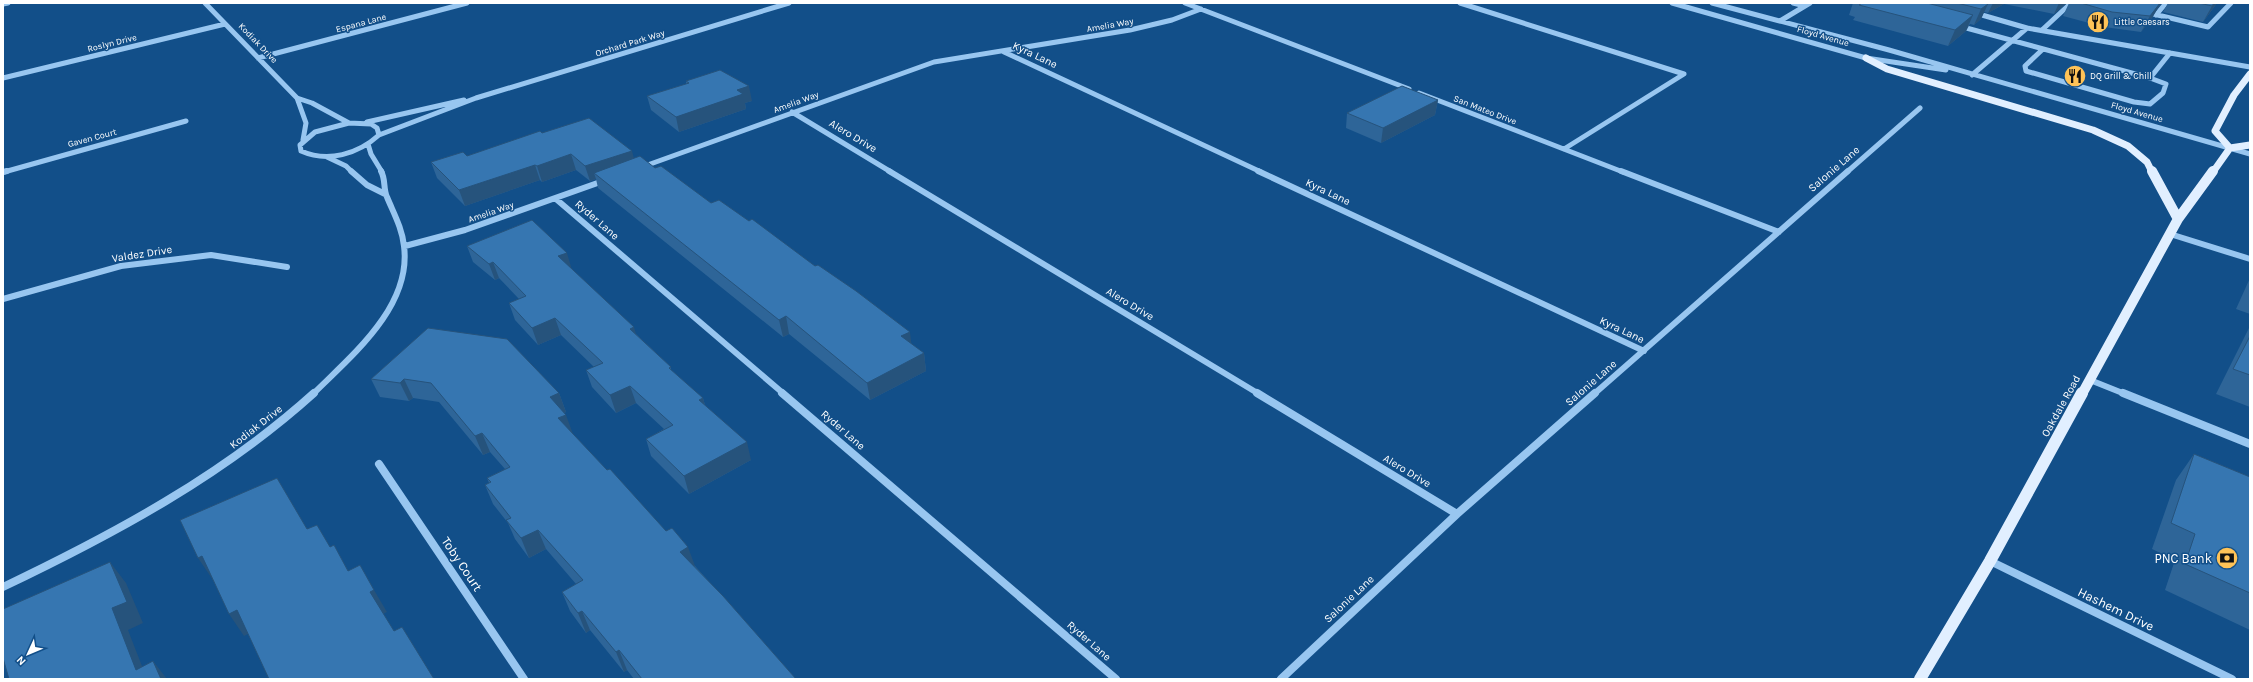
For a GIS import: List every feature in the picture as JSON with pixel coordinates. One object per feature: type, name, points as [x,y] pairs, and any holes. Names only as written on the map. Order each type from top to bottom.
[{"type":"main road","points":[[1866,58],[1887,69],[2093,130],[2120,141],[2146,162],[2178,219]]},
{"type":"main road","points":[[2250,74],[2234,95],[2215,131],[2230,148],[2250,144]]},
{"type":"main road","name":"Oakdale Road","points":[[1920,679],[1990,562],[2178,219],[2230,148]]},
{"type":"street","points":[[3,4],[8,3]]},
{"type":"street","name":"Kodiak Drive","points":[[204,3],[297,98],[307,121],[308,129],[304,140]]},
{"type":"street","name":"Espana Lane","points":[[258,58],[467,3]]},
{"type":"street","name":"Orchard Park Way","points":[[378,135],[476,98],[789,3]]},
{"type":"street","name":"San Mateo Drive","points":[[1185,3],[1779,232]]},
{"type":"street","points":[[1460,3],[1684,74],[1564,149]]},
{"type":"street","name":"Floyd Avenue","points":[[1672,3],[1866,58],[1972,74]]},
{"type":"street","name":"Floyd Avenue","points":[[1712,3],[1889,50],[2250,154]]},
{"type":"street","points":[[1793,3],[1805,6]]},
{"type":"street","points":[[1780,21],[1810,3]]},
{"type":"street","points":[[2042,30],[2071,3]]},
{"type":"street","points":[[2156,15],[2166,3]]},
{"type":"street","points":[[2142,11],[2208,27],[2231,3]]},
{"type":"street","name":"Amelia Way","points":[[637,169],[934,62],[1004,52],[1130,30],[1172,20],[1201,9]]},
{"type":"street","points":[[1966,11],[2026,28],[2250,67]]},
{"type":"street","name":"Roslyn Drive","points":[[3,78],[225,24]]},
{"type":"street","points":[[1953,25],[2043,49],[2150,78],[2166,84],[2163,93],[2150,104],[2134,102],[2026,71],[2025,66],[2043,49]]},
{"type":"street","points":[[1972,74],[2026,28]]},
{"type":"street","name":"Kyra Lane","points":[[1004,52],[1644,351]]},
{"type":"street","points":[[2150,78],[2170,53]]},
{"type":"street","name":"Kodiak Drive","points":[[297,98],[312,103],[349,123]]},
{"type":"street","name":"Orchard Park Way","points":[[361,123],[476,98]]},
{"type":"street","name":"Salonie Lane","points":[[1281,679],[1457,514],[1920,108]]},
{"type":"street","name":"Alero Drive","points":[[792,112],[1457,514]]},
{"type":"street","name":"Gaven Court","points":[[3,172],[186,121]]},
{"type":"street","points":[[349,123],[361,123],[377,128],[378,135],[368,144],[350,152],[314,156],[300,150],[300,146],[304,140],[322,129],[349,123]]},
{"type":"street","name":"Kodiak Drive","points":[[3,587],[148,513],[227,463],[287,417],[339,369],[374,332],[394,299],[404,269],[405,246],[396,215],[385,194],[385,179],[372,158],[368,144]]},
{"type":"street","points":[[324,156],[346,166],[367,185],[385,194]]},
{"type":"street","name":"Amelia Way","points":[[405,246],[465,230],[615,177]]},
{"type":"street","name":"Ryder Lane","points":[[556,199],[1116,679]]},
{"type":"street","points":[[2170,234],[2250,259]]},
{"type":"street","name":"Valdez Drive","points":[[3,299],[121,266],[211,254],[287,267]]},
{"type":"street","points":[[2090,380],[2250,444]]},
{"type":"street","name":"Toby Court","points":[[379,464],[524,679]]},
{"type":"street","name":"Hashem Drive","points":[[1990,562],[2232,679]]},
{"type":"building","points":[[1862,3],[1927,3],[1973,15],[1955,30],[1859,5]]},
{"type":"building","points":[[1957,3],[1985,3],[1988,4],[1981,9]]},
{"type":"building","points":[[2081,3],[2160,3],[2150,16],[2112,12]]},
{"type":"building","points":[[2199,3],[2214,3],[2212,6]]},
{"type":"building","points":[[720,70],[749,86],[737,90],[743,94],[676,117],[647,96],[689,83],[686,81]]},
{"type":"building","points":[[1402,86],[1438,100],[1383,128],[1347,113]]},
{"type":"building","points":[[589,118],[632,151],[585,166],[571,154],[459,190],[431,162],[463,152],[467,156],[540,131],[542,133]]},
{"type":"building","points":[[640,156],[655,168],[661,166],[711,203],[719,200],[749,221],[752,219],[815,266],[818,265],[856,291],[910,332],[901,336],[924,353],[867,383],[786,316],[779,320],[594,173]]},
{"type":"building","points":[[532,220],[567,253],[558,256],[634,327],[630,329],[671,367],[669,368],[703,398],[699,400],[747,442],[684,476],[646,439],[673,425],[630,386],[610,395],[586,370],[603,363],[555,318],[532,328],[509,303],[526,296],[493,262],[489,264],[467,246]]},
{"type":"building","points":[[428,328],[507,339],[559,393],[550,397],[566,415],[558,418],[607,470],[610,469],[666,531],[672,528],[688,547],[680,552],[723,596],[796,679],[642,679],[619,650],[616,652],[582,611],[578,613],[562,592],[583,580],[538,530],[521,538],[506,520],[511,518],[485,485],[491,482],[487,478],[510,467],[482,433],[475,436],[431,383],[404,379],[400,383],[371,379]]},
{"type":"building","points":[[2250,336],[2250,375],[2233,369]]},
{"type":"building","points":[[2194,454],[2250,477],[2250,593],[2185,564],[2195,534],[2171,523]]},
{"type":"building","points":[[277,478],[307,529],[317,525],[330,547],[334,545],[348,571],[360,565],[374,590],[370,592],[394,631],[402,627],[434,679],[269,679],[237,610],[229,614],[202,556],[198,558],[180,520]]},
{"type":"building","points":[[110,562],[127,602],[112,608],[136,670],[153,661],[161,679],[9,679],[3,658],[3,609]]},
{"type":"place","name":"Little Caesars","points":[[2098,22]]},
{"type":"place","name":"DQ Grill & Chill","points":[[2075,76]]},
{"type":"place","name":"PNC Bank","points":[[2227,558]]}]
